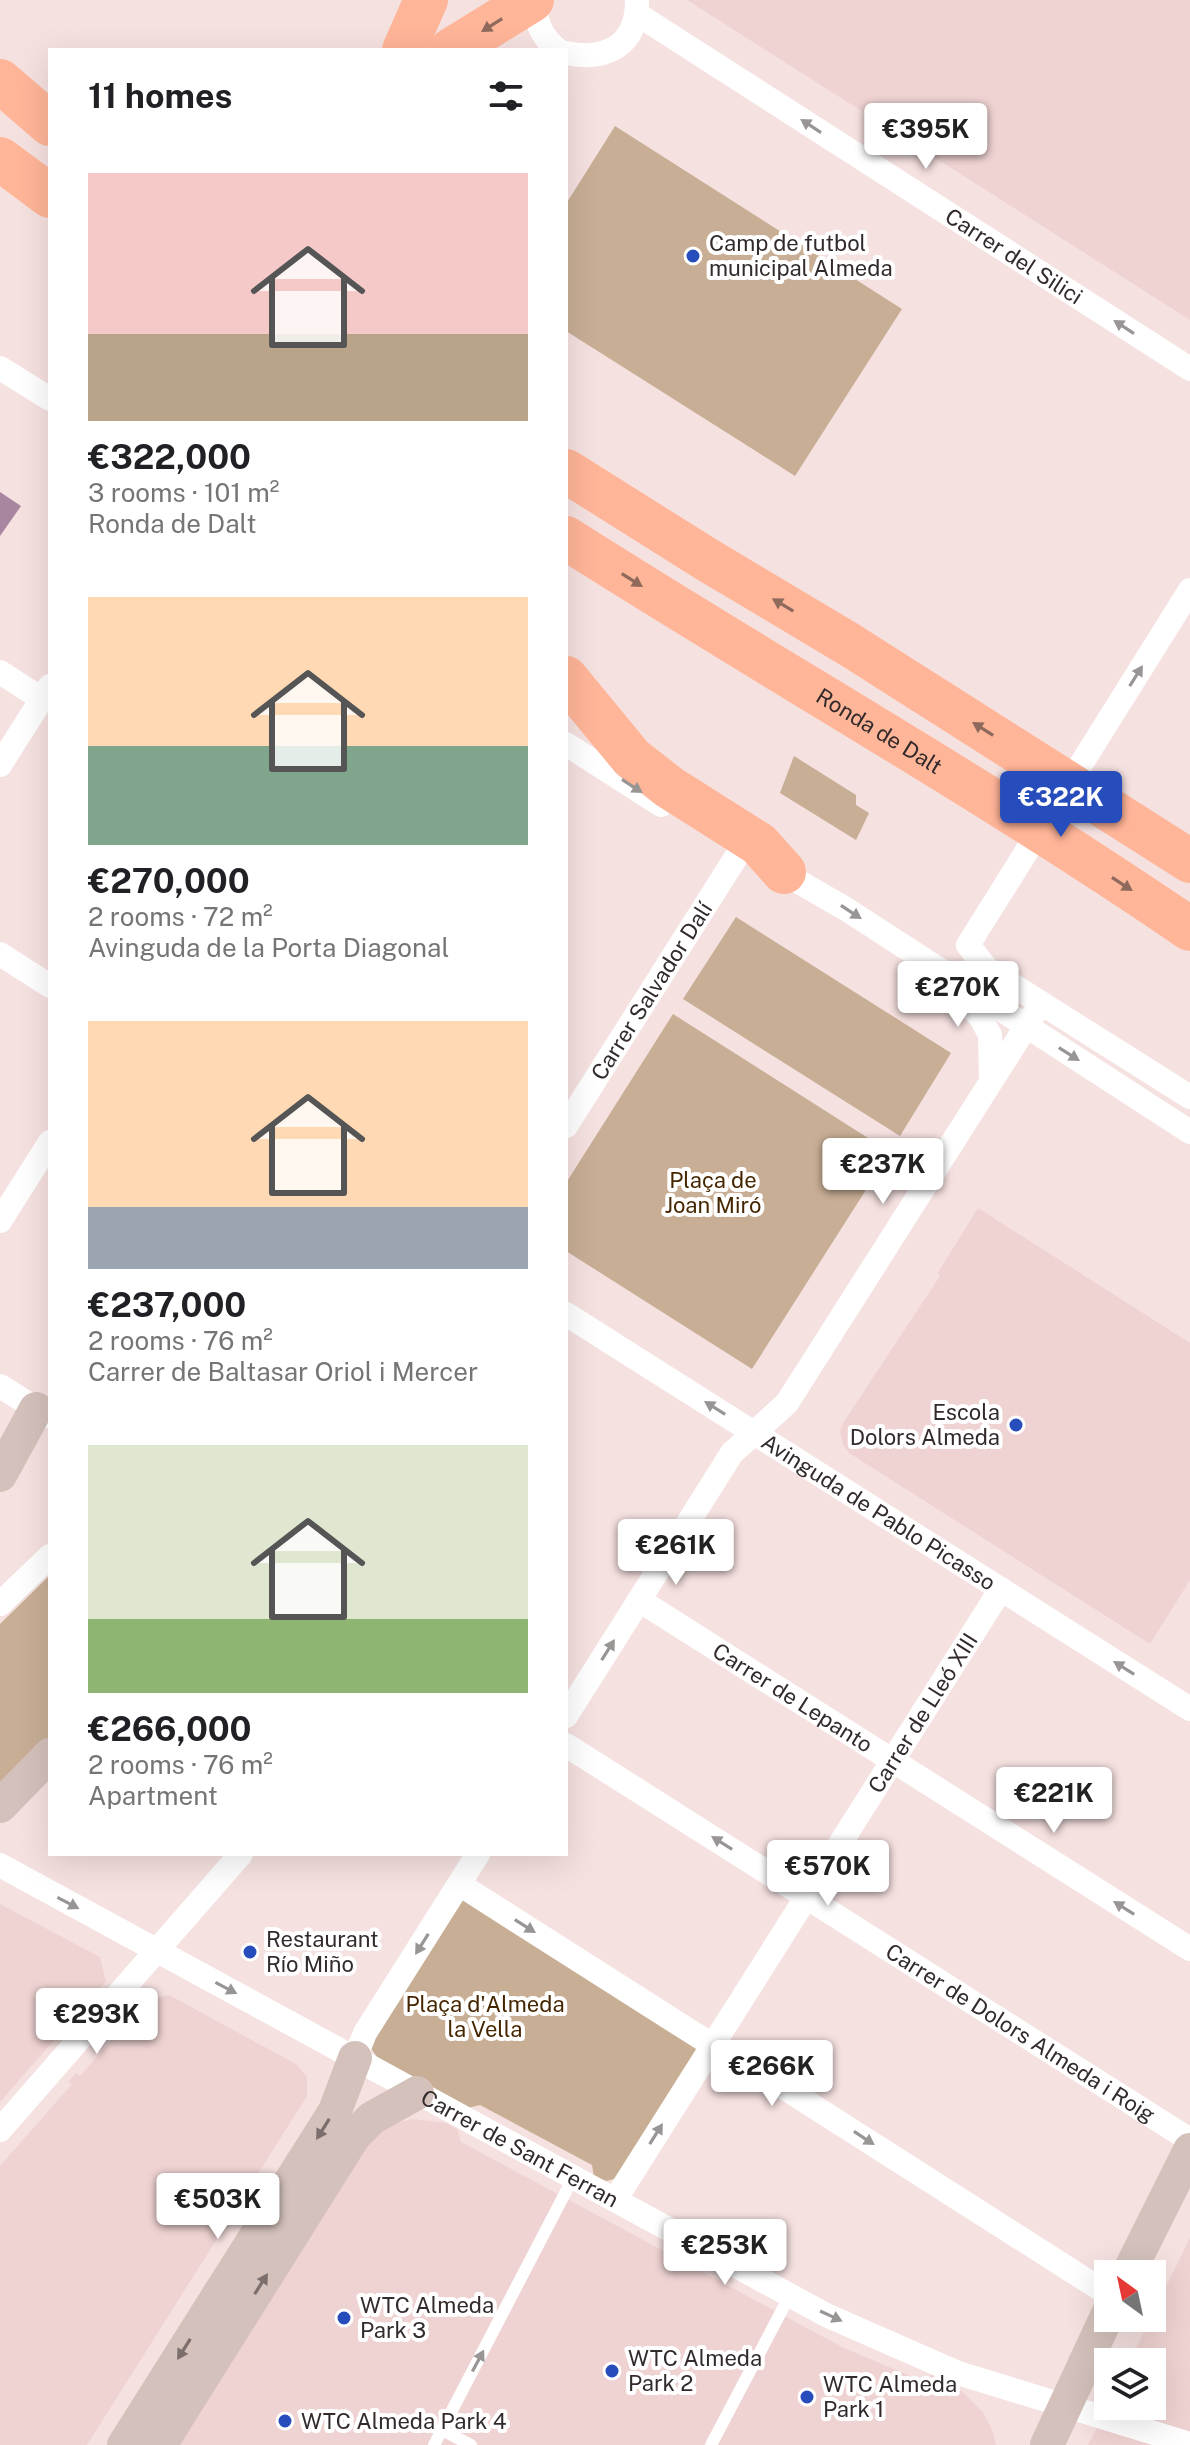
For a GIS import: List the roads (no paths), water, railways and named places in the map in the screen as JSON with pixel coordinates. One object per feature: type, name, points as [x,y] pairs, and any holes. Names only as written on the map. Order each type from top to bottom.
[{"type":"highway","points":[[405,48],[426,0]]},
{"type":"highway","points":[[454,48],[534,0]]},
{"type":"highway","points":[[0,52],[27,84],[48,121]]},
{"type":"highway","points":[[0,159],[48,195]]},
{"type":"highway","points":[[568,472],[850,645],[1190,861]]},
{"type":"highway","name":"Ronda de Dalt","points":[[568,539],[675,608],[819,692],[1179,921]]},
{"type":"highway","points":[[568,680],[632,758],[669,787],[759,844],[784,872]]},
{"type":"street","points":[[534,0],[537,21],[545,37],[556,48]]},
{"type":"street","points":[[568,53],[588,57],[606,53],[624,40],[634,25],[637,7]]},
{"type":"street","name":"Carrer del Silici","points":[[637,7],[1190,369]]},
{"type":"street","points":[[0,368],[48,398]]},
{"type":"street","points":[[905,948],[948,958],[957,956],[968,945],[1190,590]]},
{"type":"street","points":[[0,672],[46,692],[0,765]]},
{"type":"street","points":[[568,745],[738,854],[784,872],[1190,1132]]},
{"type":"street","name":"Carrer Salvador Dalí","points":[[568,1123],[738,854]]},
{"type":"street","points":[[968,945],[987,969],[1190,1097]]},
{"type":"street","points":[[0,954],[48,985]]},
{"type":"street","points":[[937,969],[987,1028],[992,1045],[991,1081]]},
{"type":"street","points":[[568,1713],[732,1453],[787,1403],[1041,1003]]},
{"type":"street","points":[[0,1221],[48,1145]]},
{"type":"street","name":"Avinguda de Pablo Picasso","points":[[568,1315],[1190,1709]]},
{"type":"street","points":[[0,1386],[46,1413],[0,1475]]},
{"type":"street","points":[[0,1604],[48,1558]]},
{"type":"street","name":"Carrer de Lleó XIII","points":[[615,2200],[1001,1589]]},
{"type":"street","name":"Carrer de Lepanto","points":[[639,1600],[1190,1949]]},
{"type":"street","name":"Carrer de Dolors Almeda i Roig","points":[[568,1746],[1190,2140]]},
{"type":"street","points":[[0,1806],[48,1757]]},
{"type":"street","points":[[0,2130],[239,1856]]},
{"type":"street","points":[[124,2445],[335,2111],[365,2033],[477,1856]]},
{"type":"street","name":"Carrer de Sant Ferran","points":[[0,1865],[826,2315],[958,2373],[1190,2444]]},
{"type":"street","points":[[459,1884],[1094,2285]]},
{"type":"street","points":[[160,2445],[354,2136],[372,2118],[417,2093]]},
{"type":"street","points":[[1135,2260],[1190,2150]]},
{"type":"street","points":[[1047,2445],[1100,2332]]},
{"type":"lane","points":[[434,2445],[573,2178]]},
{"type":"lane","points":[[711,2445],[790,2295]]},
{"type":"lane","points":[[442,2430],[471,2445]]},
{"type":"place","name":"Camp de futbol municipal Almeda","points":[[693,256]]},
{"type":"place","name":"Escola Dolors Almeda","points":[[1016,1425]]},
{"type":"place","name":"Restaurant Río Miño","points":[[250,1952]]},
{"type":"place","name":"WTC Almeda Park 3","points":[[344,2318]]},
{"type":"place","name":"WTC Almeda Park 2","points":[[612,2371]]},
{"type":"place","name":"WTC Almeda Park 1","points":[[807,2397]]},
{"type":"place","name":"WTC Almeda Park 4","points":[[285,2421]]},
{"type":"park label","name":"Plaça de Joan Miró","points":[[713,1192]]},
{"type":"park label","name":"Plaça d'Almeda la Vella","points":[[485,2016]]}]
